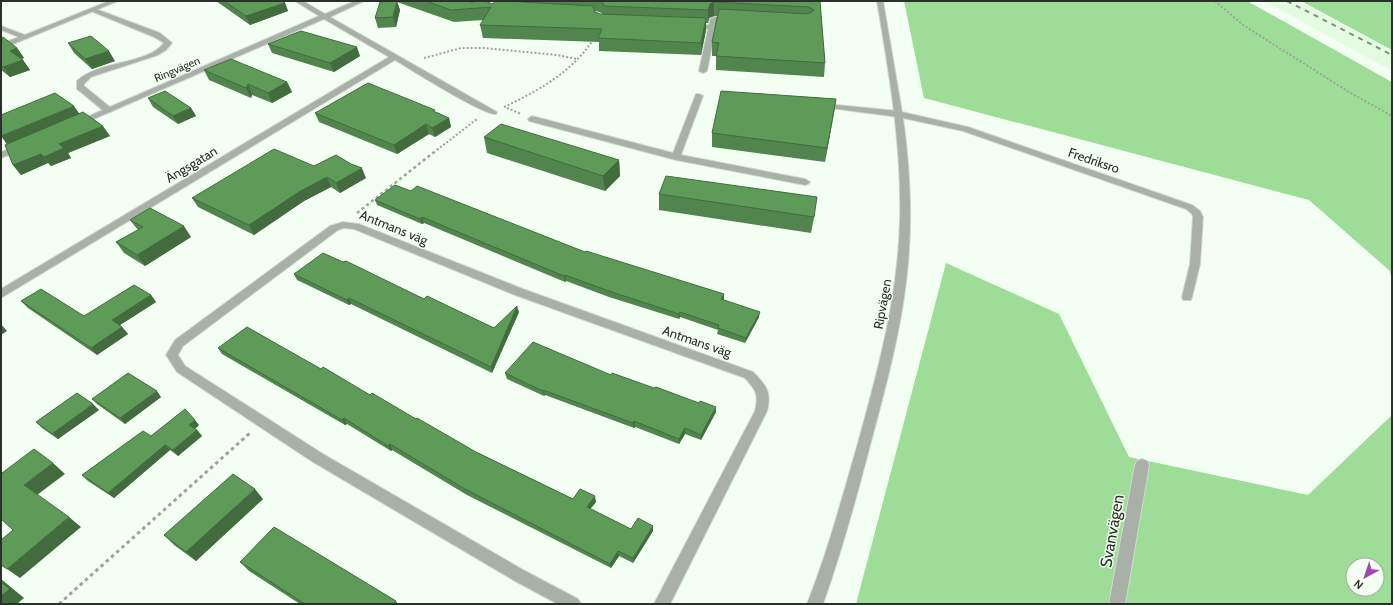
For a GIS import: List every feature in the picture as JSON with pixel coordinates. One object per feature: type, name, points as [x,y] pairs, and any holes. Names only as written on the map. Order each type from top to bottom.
[{"type":"street","points":[[1,47],[115,1]]},
{"type":"street","points":[[298,1],[467,99],[493,112]]},
{"type":"street","name":"Ringvägen","points":[[73,125],[361,1]]},
{"type":"street","name":"Ripvägen","points":[[815,604],[847,505],[868,430],[884,365],[898,295],[904,250],[905,197],[898,114],[892,67],[880,1]]},
{"type":"street","points":[[93,10],[157,35],[168,43],[154,54],[90,75],[80,82],[80,87],[108,110]]},
{"type":"street","points":[[703,71],[714,19],[737,20]]},
{"type":"street","points":[[688,26],[712,27]]},
{"type":"street","points":[[1,28],[25,38]]},
{"type":"street","name":"Ängsgatan","points":[[1,294],[395,56]]},
{"type":"street","points":[[676,157],[699,96]]},
{"type":"street","name":"Fredriksro","points":[[830,106],[898,114],[965,129],[1189,207],[1197,213],[1198,217],[1195,264],[1187,297]]},
{"type":"street","points":[[532,119],[676,157],[805,182]]},
{"type":"street","points":[[1,155],[30,143]]},
{"type":"street","name":"Antmans väg","points":[[573,604],[520,576],[412,514],[262,422],[181,369],[172,355],[179,343],[334,228],[343,225],[355,226],[519,292],[749,375],[762,387],[764,399],[761,411],[662,604]]},
{"type":"street","name":"Svanvägen","points":[[1117,604],[1142,465]]},
{"type":"path","points":[[1214,1],[1243,25],[1349,92],[1392,116]]},
{"type":"path","points":[[343,225],[347,220],[478,119],[518,101],[556,76],[578,59],[590,46],[593,39]]},
{"type":"path","points":[[407,64],[426,57],[461,48],[484,48],[557,55],[578,59]]},
{"type":"path","points":[[59,604],[262,422]]},
{"type":"shaded area","points":[[1264,1],[1297,1],[1392,50],[1392,71]]},
{"type":"green space","points":[[904,1],[1247,1],[1392,82],[1392,281],[1390,271],[1309,200],[924,98]]},
{"type":"green space","points":[[1301,1],[1392,1],[1392,50]]},
{"type":"green space","points":[[946,263],[1059,314],[1129,457],[1308,495],[1392,415],[1392,604],[856,604]]},
{"type":"building","points":[[224,1],[282,1],[285,3],[246,16]]},
{"type":"building","points":[[397,1],[393,17],[375,18],[380,2]]},
{"type":"building","points":[[426,1],[484,1],[493,4],[495,1],[506,1],[593,6],[595,12],[600,14],[706,18],[701,43],[598,38],[602,29],[480,25],[491,7],[451,10]]},
{"type":"building","points":[[602,1],[820,1],[825,63],[716,56],[719,43],[712,42],[719,9],[808,14],[814,10],[809,7],[714,2],[710,4],[708,10],[604,6]]},
{"type":"building","points":[[301,31],[357,47],[330,63],[268,44]]},
{"type":"building","points":[[91,36],[109,51],[85,59],[68,43]]},
{"type":"building","points":[[3,37],[17,48],[10,51],[23,60],[3,67],[1,66],[1,38]]},
{"type":"building","points":[[231,59],[287,82],[268,93],[248,84],[246,88],[204,70]]},
{"type":"building","points":[[368,83],[435,110],[433,111],[449,118],[432,128],[426,124],[394,145],[315,113]]},
{"type":"building","points":[[165,91],[191,108],[173,116],[148,98]]},
{"type":"building","points":[[721,91],[836,99],[827,148],[712,133]]},
{"type":"building","points":[[55,93],[74,106],[1,136],[1,115]]},
{"type":"building","points":[[83,112],[103,126],[59,144],[64,148],[44,157],[41,154],[13,165],[5,145]]},
{"type":"building","points":[[501,124],[619,160],[603,176],[484,137]]},
{"type":"building","points":[[274,149],[314,166],[336,155],[351,164],[362,168],[336,183],[327,177],[299,192],[249,225],[192,198]]},
{"type":"building","points":[[666,176],[817,197],[814,217],[659,194]]},
{"type":"building","points":[[395,185],[411,191],[417,186],[585,252],[586,251],[724,294],[721,299],[760,312],[746,338],[718,328],[719,325],[680,312],[679,314],[565,275],[564,276],[422,217],[420,219],[375,200]]},
{"type":"building","points":[[150,208],[184,226],[137,255],[116,242],[143,227],[130,220]]},
{"type":"building","points":[[323,253],[343,262],[346,261],[424,299],[427,296],[494,328],[517,306],[491,367],[349,298],[347,300],[294,274]]},
{"type":"building","points":[[134,285],[151,295],[112,320],[122,327],[91,348],[21,301],[41,289],[84,316]]},
{"type":"building","points":[[247,327],[321,369],[323,367],[370,395],[372,393],[476,452],[573,499],[580,489],[595,496],[587,507],[631,529],[638,518],[653,526],[633,558],[618,551],[610,564],[465,489],[390,444],[388,446],[344,418],[342,420],[218,348]]},
{"type":"building","points":[[533,342],[611,375],[612,373],[699,403],[700,401],[716,407],[701,435],[685,428],[679,439],[634,421],[633,423],[543,391],[505,373]]},
{"type":"building","points":[[128,373],[157,391],[120,418],[92,399]]},
{"type":"building","points":[[77,393],[93,404],[52,434],[36,422]]},
{"type":"building","points":[[185,409],[195,420],[189,425],[197,430],[173,450],[165,445],[108,493],[82,475],[143,431],[151,436]]},
{"type":"building","points":[[34,449],[53,463],[24,485],[69,517],[7,569],[1,565],[1,540],[13,530],[1,519],[1,472],[2,473]]},
{"type":"building","points":[[233,474],[255,489],[186,552],[164,535]]},
{"type":"building","points":[[274,527],[396,601],[393,604],[305,604],[240,562]]},
{"type":"building","points":[[1,582],[10,589],[1,596]]},
{"type":"railway","points":[[1287,1],[1392,55]]}]
